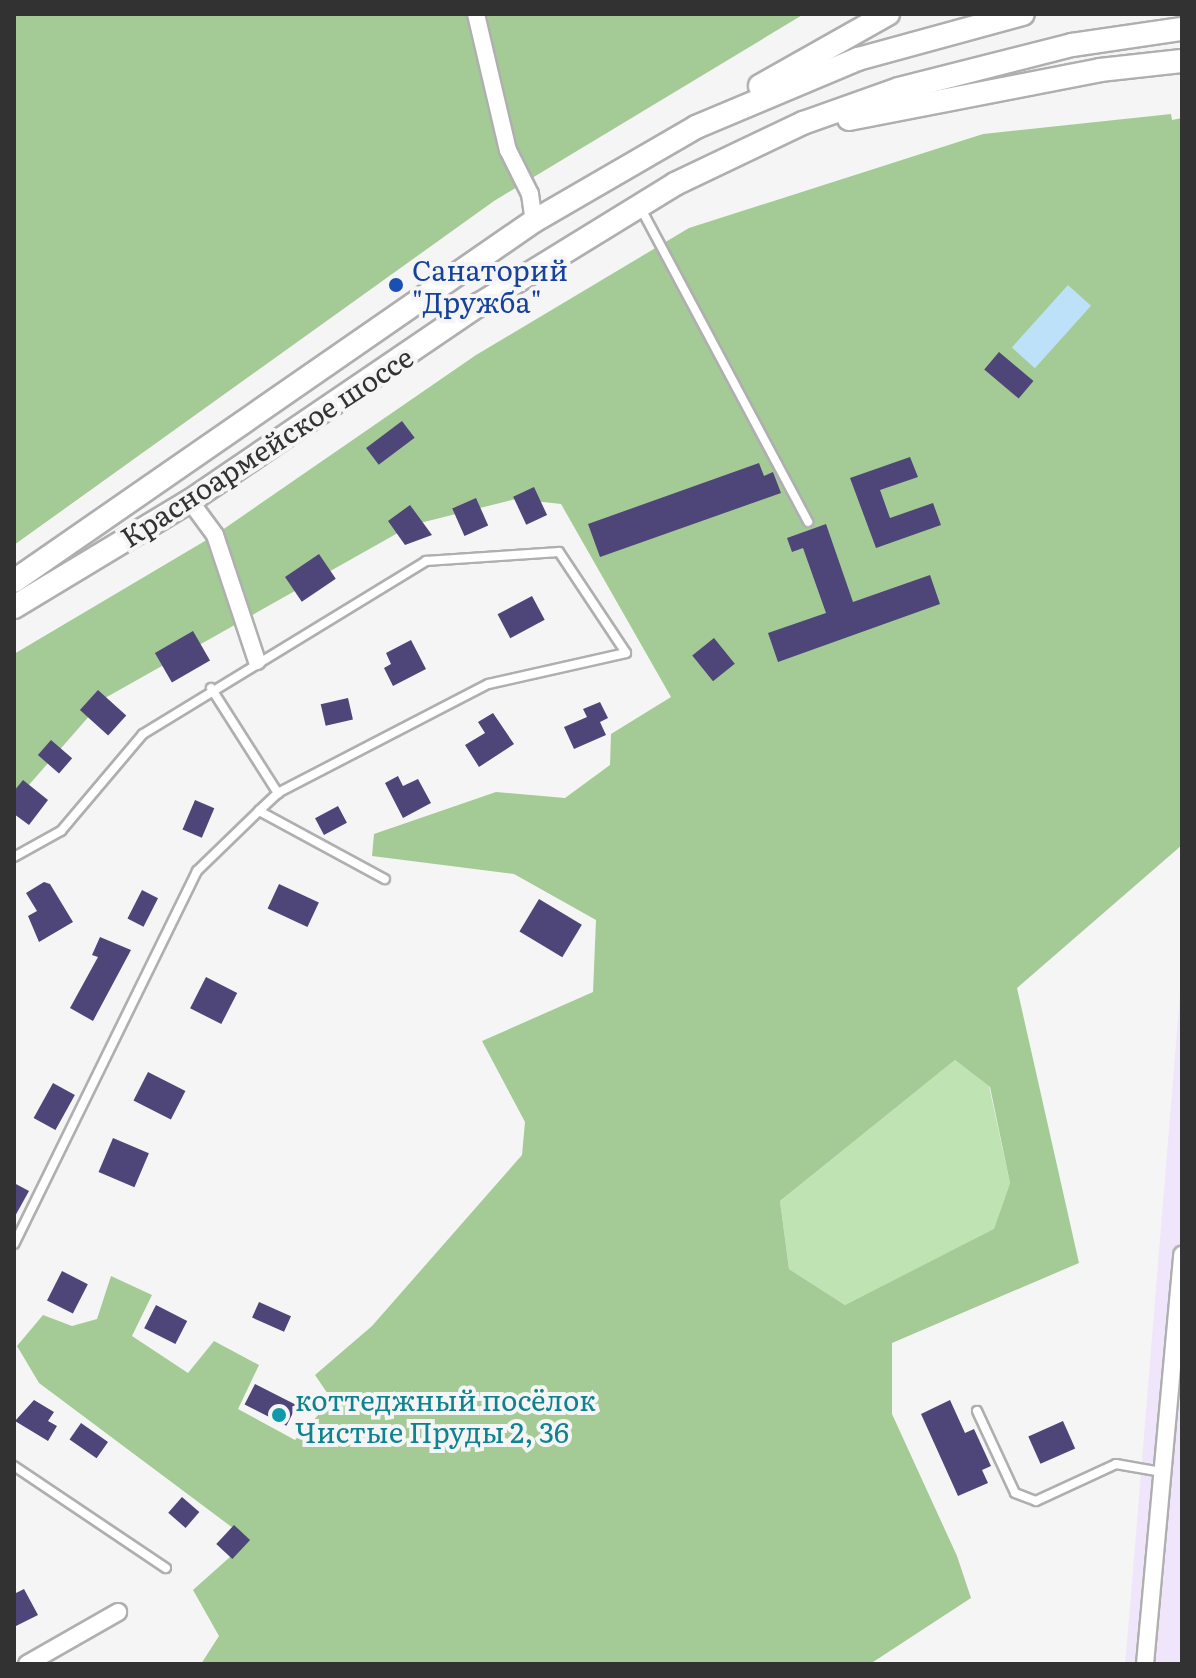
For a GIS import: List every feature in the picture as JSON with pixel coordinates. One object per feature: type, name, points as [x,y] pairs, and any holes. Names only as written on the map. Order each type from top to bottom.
[{"type":"main road","points":[[696,127],[888,14]]},
{"type":"main road","name":"Красноармейское шоссе","points":[[14,581],[534,221],[696,127],[858,59],[1023,14]]},
{"type":"main road","name":"Красноармейское шоссе","points":[[14,607],[190,501],[638,203],[730,157],[816,118],[984,64],[1182,29]]},
{"type":"main road","points":[[730,157],[851,119],[960,95],[1182,61]]},
{"type":"street","points":[[476,14],[508,150],[530,194],[534,221]]},
{"type":"street","points":[[190,501],[215,535],[257,661]]},
{"type":"street","points":[[1145,1664],[1182,1255]]},
{"type":"street","points":[[27,1664],[118,1612]]},
{"type":"lane","points":[[638,203],[808,522]]},
{"type":"lane","points":[[14,857],[61,831],[143,734],[211,688],[426,561],[559,552],[626,653],[488,684],[278,793],[259,811],[197,871],[14,1244]]},
{"type":"lane","points":[[211,688],[278,793]]},
{"type":"lane","points":[[259,811],[385,879]]},
{"type":"lane","points":[[977,1411],[1015,1493],[1036,1501],[1116,1464],[1162,1472]]},
{"type":"lane","points":[[14,1466],[166,1568]]},
{"type":"shaded area","points":[[1182,969],[1182,1664],[1125,1664],[1130,1607]]},
{"type":"green space","points":[[14,14],[804,14],[494,201],[14,545]]},
{"type":"green space","points":[[1171,114],[1172,120],[1182,118],[1182,845],[1017,988],[1079,1263],[892,1343],[892,1414],[957,1556],[971,1598],[870,1664],[201,1664],[219,1636],[193,1590],[249,1540],[39,1383],[17,1346],[43,1315],[72,1326],[97,1319],[111,1276],[152,1295],[132,1336],[188,1373],[214,1341],[259,1365],[238,1409],[295,1440],[332,1400],[315,1375],[372,1326],[522,1155],[525,1122],[482,1041],[593,992],[596,920],[514,874],[372,856],[374,834],[496,792],[565,798],[610,765],[611,734],[671,697],[561,504],[516,499],[412,525],[105,698],[14,802],[14,654],[215,535],[476,355],[689,228],[983,134]],"holes":[[[955,1060],[990,1087],[1010,1183],[994,1229],[845,1305],[789,1269],[780,1201]]]},
{"type":"green space","points":[[955,1060],[989,1086],[1010,1183],[994,1230],[845,1305],[789,1269],[780,1201]]},
{"type":"water","points":[[1068,285],[1091,306],[1035,368],[1012,347]]},
{"type":"building","points":[[999,352],[1033,381],[1019,399],[984,370]]},
{"type":"building","points":[[402,421],[415,438],[379,465],[366,448]]},
{"type":"building","points":[[910,457],[918,477],[880,490],[890,518],[933,503],[941,525],[876,548],[850,478]]},
{"type":"building","points":[[759,463],[764,476],[773,472],[781,493],[600,557],[588,524]]},
{"type":"building","points":[[534,487],[547,515],[526,525],[513,497]]},
{"type":"building","points":[[476,498],[488,525],[464,536],[452,509]]},
{"type":"building","points":[[410,505],[432,535],[405,545],[388,521]]},
{"type":"building","points":[[826,524],[853,602],[930,575],[940,604],[778,662],[768,633],[826,613],[803,548],[792,552],[787,538]]},
{"type":"building","points":[[319,554],[336,579],[302,602],[285,577]]},
{"type":"building","points":[[532,596],[545,620],[510,638],[498,614]]},
{"type":"building","points":[[193,631],[210,660],[172,682],[155,653]]},
{"type":"building","points":[[714,638],[735,664],[713,681],[692,656]]},
{"type":"building","points":[[411,640],[426,669],[393,686],[384,668],[391,664],[386,653]]},
{"type":"building","points":[[98,690],[126,715],[108,735],[80,710]]},
{"type":"building","points":[[348,698],[353,719],[326,726],[321,704]]},
{"type":"building","points":[[600,702],[608,718],[600,722],[606,735],[574,749],[564,727],[587,717],[583,709]]},
{"type":"building","points":[[493,713],[514,744],[479,767],[465,745],[485,733],[478,722]]},
{"type":"building","points":[[51,740],[72,758],[59,773],[38,755]]},
{"type":"building","points":[[398,776],[403,786],[418,779],[431,803],[403,818],[385,783]]},
{"type":"building","points":[[23,780],[48,800],[29,825],[14,814],[14,791]]},
{"type":"building","points":[[195,800],[214,808],[202,838],[182,829]]},
{"type":"building","points":[[338,806],[347,823],[324,835],[315,818]]},
{"type":"building","points":[[44,882],[50,884],[73,922],[39,942],[28,916],[37,911],[26,893]]},
{"type":"building","points":[[279,884],[319,903],[307,927],[268,908]]},
{"type":"building","points":[[142,890],[158,898],[144,927],[127,919]]},
{"type":"building","points":[[539,899],[582,925],[562,957],[519,932]]},
{"type":"building","points":[[100,937],[131,950],[93,1021],[70,1008],[98,957],[92,955]]},
{"type":"building","points":[[206,977],[237,993],[221,1024],[190,1008]]},
{"type":"building","points":[[148,1072],[185,1091],[171,1120],[133,1101]]},
{"type":"building","points":[[53,1083],[75,1095],[55,1130],[34,1118]]},
{"type":"building","points":[[113,1138],[149,1153],[134,1187],[99,1172]]},
{"type":"building","points":[[14,1183],[29,1191],[14,1218]]},
{"type":"building","points":[[62,1271],[88,1284],[73,1314],[47,1300]]},
{"type":"building","points":[[259,1302],[291,1316],[284,1332],[252,1318]]},
{"type":"building","points":[[156,1305],[187,1321],[175,1344],[144,1328]]},
{"type":"building","name":"коттеджный посёлок Чистые Пруды 2, 36","points":[[255,1384],[297,1405],[286,1426],[245,1404]]},
{"type":"building","points":[[34,1400],[54,1412],[48,1421],[57,1426],[48,1441],[15,1421]]},
{"type":"building","points":[[950,1400],[965,1433],[974,1429],[991,1466],[982,1470],[988,1483],[958,1496],[921,1414]]},
{"type":"building","points":[[1063,1421],[1075,1448],[1040,1464],[1028,1436]]},
{"type":"building","points":[[81,1423],[108,1442],[97,1458],[70,1439]]},
{"type":"building","points":[[182,1497],[199,1512],[186,1528],[168,1513]]},
{"type":"building","points":[[234,1525],[250,1540],[232,1559],[216,1544]]},
{"type":"building","points":[[24,1589],[38,1615],[14,1627],[14,1594]]},
{"type":"place","name":"Санаторий \"Дружба\"","points":[[396,285]]},
{"type":"place","name":"коттеджный посёлок Чистые Пруды 2, 36","points":[[279,1415]]}]
